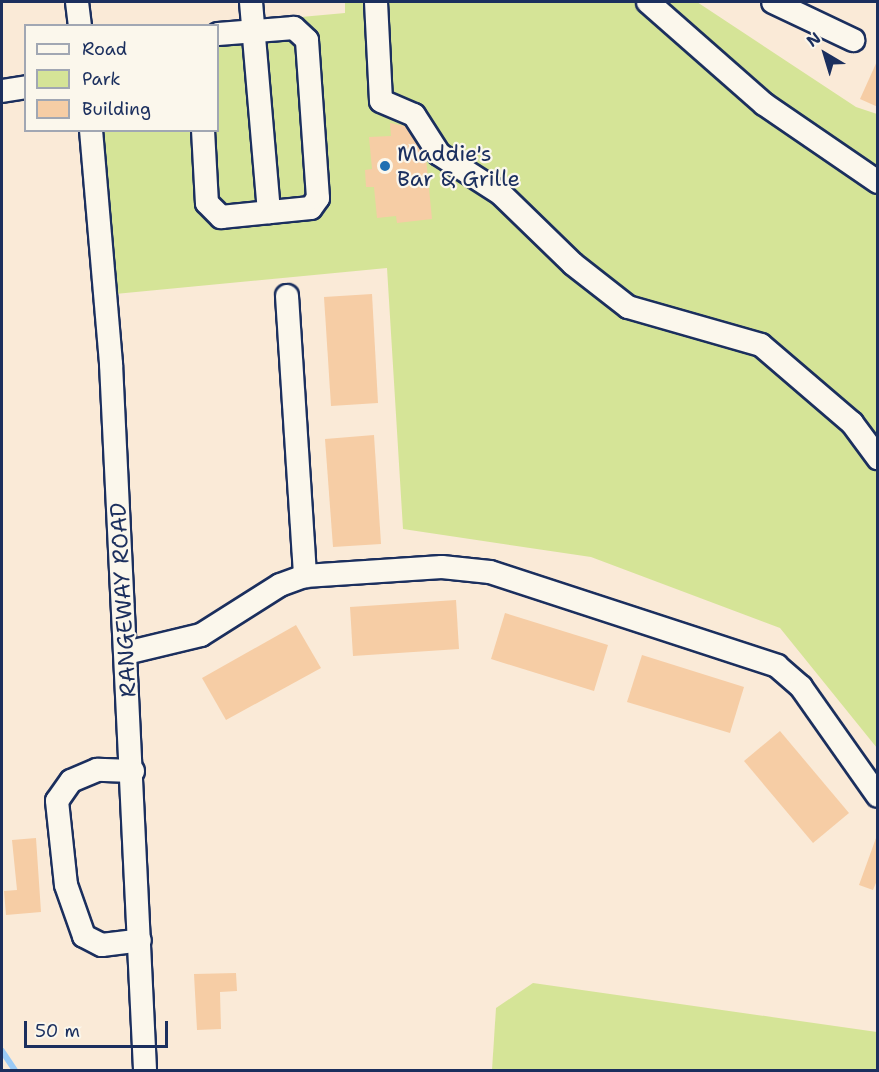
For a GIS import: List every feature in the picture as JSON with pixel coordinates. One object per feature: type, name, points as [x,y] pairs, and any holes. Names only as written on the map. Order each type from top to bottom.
[{"type":"street","points":[[77,2],[80,24]]},
{"type":"street","points":[[251,2],[269,212]]},
{"type":"street","points":[[376,2],[381,101],[414,115],[450,164],[501,194],[573,264],[628,307],[761,345],[852,423],[878,458]]},
{"type":"street","points":[[648,2],[764,104],[878,182]]},
{"type":"street","points":[[773,2],[853,40]]},
{"type":"street","points":[[203,132],[207,203],[221,217],[311,208],[318,198],[307,40],[294,28],[219,34]]},
{"type":"street","points":[[2,91],[24,87]]},
{"type":"street","name":"RANGEWAY ROAD","points":[[90,132],[111,364],[133,771],[145,1071]]},
{"type":"street","points":[[287,296],[305,576]]},
{"type":"street","points":[[126,653],[201,635],[274,589],[305,576],[442,567],[490,572],[761,659],[801,687],[878,796]]},
{"type":"street","points":[[133,771],[97,770],[71,781],[57,801],[66,885],[84,936],[102,945],[140,940]]},
{"type":"green space","points":[[345,2],[697,2],[856,107],[877,114],[877,748],[780,628],[591,557],[403,529],[387,268],[115,294],[98,132],[219,132],[219,24],[345,13]]},
{"type":"green space","points":[[533,983],[877,1032],[877,1070],[492,1070],[496,1008]]},
{"type":"building","points":[[878,59],[878,107],[860,99]]},
{"type":"building","points":[[390,123],[405,126],[426,158],[432,219],[397,223],[396,216],[377,218],[374,187],[366,187],[365,170],[372,169],[369,137],[391,136]]},
{"type":"building","points":[[372,294],[378,403],[331,406],[324,297]]},
{"type":"building","points":[[374,435],[381,544],[333,547],[325,439]]},
{"type":"building","points":[[456,600],[459,649],[353,656],[350,607]]},
{"type":"building","points":[[505,613],[608,645],[594,691],[491,659]]},
{"type":"building","points":[[296,625],[321,668],[226,720],[202,678]]},
{"type":"building","points":[[642,655],[744,687],[730,733],[627,702]]},
{"type":"building","points":[[780,731],[849,813],[813,843],[744,761]]},
{"type":"building","points":[[36,838],[41,912],[6,915],[4,891],[17,890],[12,840]]},
{"type":"building","points":[[876,838],[878,878],[873,890],[859,885]]},
{"type":"building","points":[[236,973],[237,991],[220,992],[221,1029],[197,1030],[194,974]]},
{"type":"waterway","points":[[2,1051],[15,1070]]},
{"type":"place","name":"Maddie's Bar & Grille","points":[[385,166]]}]
